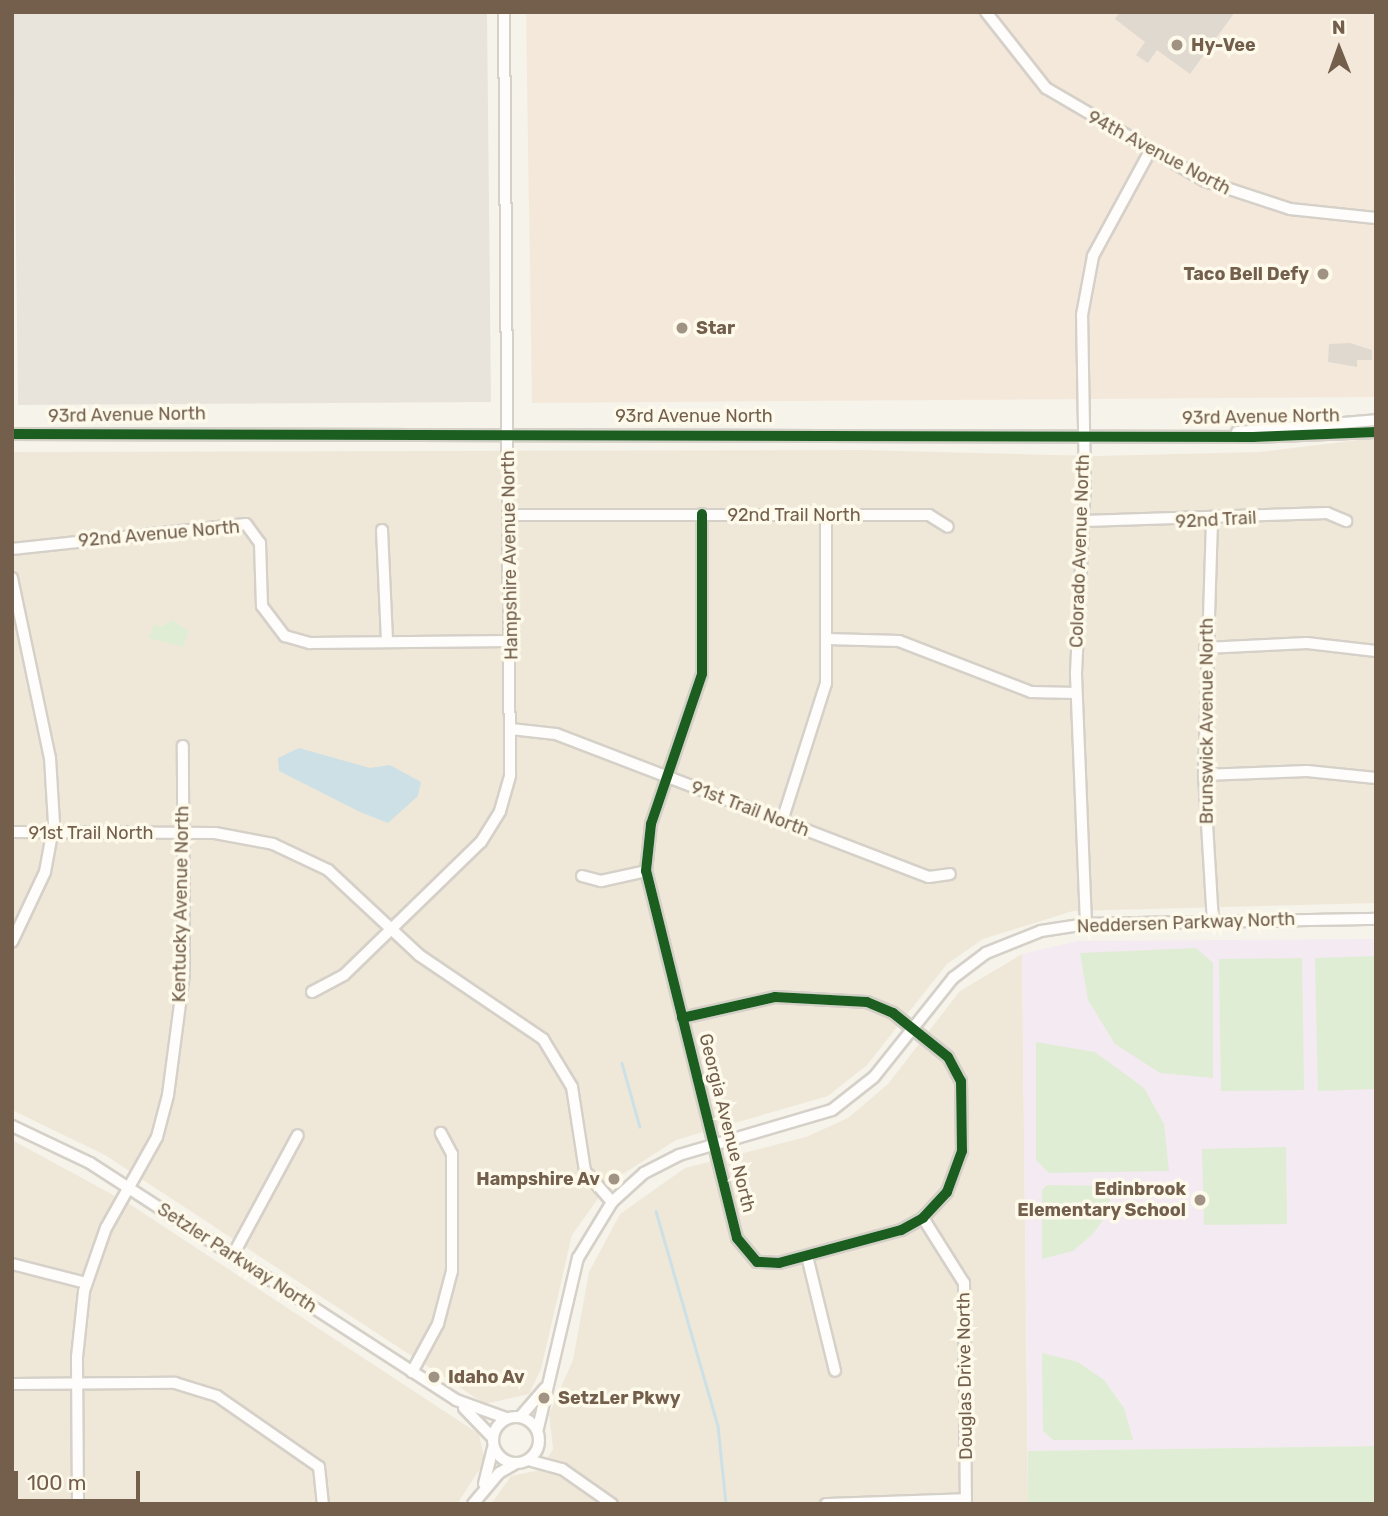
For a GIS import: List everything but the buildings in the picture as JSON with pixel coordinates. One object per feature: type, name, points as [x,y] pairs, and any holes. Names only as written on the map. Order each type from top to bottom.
[{"type":"street","name":"Hampshire Avenue North","points":[[312,992],[344,975],[491,827],[510,775],[505,12]]},
{"type":"street","name":"94th Avenue North","points":[[986,12],[1046,88],[1205,181],[1272,205],[1375,217]]},
{"type":"street","name":"Colorado Avenue North","points":[[1086,924],[1076,693],[1084,522],[1085,286],[1093,256],[1150,151]]},
{"type":"street","name":"93rd Avenue North","points":[[1211,436],[1376,419]]},
{"type":"street","name":"93rd Avenue North","points":[[12,434],[1084,437],[1376,432]]},
{"type":"street","name":"92nd Trail","points":[[1084,522],[1212,521],[1327,513],[1346,521]]},
{"type":"street","name":"Georgia Avenue North","points":[[702,514],[704,659],[647,840],[646,872],[741,1248],[757,1262],[779,1263],[807,1256]]},
{"type":"street","name":"92nd Trail North","points":[[510,515],[929,515],[948,527]]},
{"type":"street","points":[[782,821],[821,706],[827,639],[826,515]]},
{"type":"street","name":"Brunswick Avenue North","points":[[1212,521],[1205,648],[1204,775],[1213,921]]},
{"type":"street","name":"92nd Avenue North","points":[[12,549],[246,524],[258,535],[261,606],[275,629],[310,643],[511,641]]},
{"type":"street","points":[[382,530],[387,642]]},
{"type":"street","points":[[12,578],[50,758],[53,833],[36,898],[12,943]]},
{"type":"street","points":[[827,639],[899,641],[1031,692],[1076,693]]},
{"type":"street","points":[[1205,648],[1307,643],[1376,651]]},
{"type":"street","name":"91st Trail North","points":[[511,729],[556,734],[929,877],[950,874]]},
{"type":"street","name":"Kentucky Avenue North","points":[[78,1504],[76,1383],[86,1283],[157,1137],[168,1094],[184,974],[183,746]]},
{"type":"street","points":[[1204,775],[1307,771],[1376,778]]},
{"type":"street","name":"91st Trail North","points":[[12,832],[184,832],[244,836],[302,855],[352,888],[392,927]]},
{"type":"street","points":[[582,876],[601,881],[646,872]]},
{"type":"street","name":"Neddersen Parkway North","points":[[538,1428],[578,1258],[612,1202],[661,1163],[714,1144],[832,1110],[874,1077],[953,978],[986,953],[1041,931],[1086,924],[1376,919]]},
{"type":"street","points":[[392,927],[450,979],[543,1039],[572,1087],[582,1163],[612,1202]]},
{"type":"street","points":[[682,1018],[792,997],[880,1004],[948,1057],[962,1094],[960,1163],[947,1192],[923,1218],[807,1256],[835,1371]]},
{"type":"street","name":"Setzler Parkway North","points":[[12,1126],[130,1188],[456,1400],[506,1418]]},
{"type":"street","points":[[412,1372],[438,1324],[452,1271],[453,1154],[441,1133]]},
{"type":"street","points":[[233,1255],[298,1135]]},
{"type":"street","name":"Douglas Drive North","points":[[923,1218],[964,1283],[966,1501]]},
{"type":"street","points":[[12,1264],[86,1283]]},
{"type":"street","name":"Neddersen Parkway North","points":[[521,1416],[550,1382]]},
{"type":"street","points":[[12,1384],[175,1383],[217,1396],[319,1466],[323,1504]]},
{"type":"street","name":"Setzler Parkway North","points":[[456,1400],[493,1442]]},
{"type":"street","points":[[476,1499],[493,1442],[506,1418],[521,1416],[538,1428],[540,1442],[562,1469],[612,1504]]},
{"type":"street","points":[[493,1442],[516,1463]]},
{"type":"street","points":[[528,1460],[540,1442]]},
{"type":"street","points":[[476,1499],[516,1463],[528,1460],[562,1469]]},
{"type":"street","points":[[826,1504],[966,1501]]},
{"type":"shaded area","points":[[13,12],[487,12],[491,402],[18,405]]},
{"type":"shaded area","points":[[526,12],[1376,12],[1376,397],[532,403]]},
{"type":"shaded area","points":[[1376,438],[1376,903],[1073,911],[983,939],[947,964],[867,1065],[828,1096],[676,1140],[609,1183],[572,1235],[541,1369],[529,1394],[485,1404],[105,1155],[12,1110],[12,452],[860,450],[1097,456],[1259,452]]},
{"type":"shaded area","points":[[299,748],[370,768],[390,765],[421,782],[418,796],[388,823],[360,812],[279,771],[278,758]]},
{"type":"shaded area","name":"Edinbrook Elementary School","points":[[1376,939],[1376,1446],[1028,1451],[1022,954],[1078,941]]},
{"type":"shaded area","points":[[1022,954],[1028,1504],[491,1504],[511,1476],[540,1470],[553,1449],[549,1414],[573,1360],[589,1272],[620,1214],[685,1168],[806,1137],[848,1118],[888,1084],[960,991]]},
{"type":"shaded area","points":[[12,1140],[128,1203],[479,1434],[485,1461],[457,1504],[12,1504]]},
{"type":"green space","points":[[171,620],[189,631],[183,647],[148,638],[155,624],[162,627]]},
{"type":"green space","points":[[1196,948],[1213,963],[1213,1078],[1160,1073],[1115,1044],[1088,1000],[1080,953]]},
{"type":"green space","points":[[1376,956],[1376,1089],[1318,1091],[1315,958]]},
{"type":"green space","points":[[1302,958],[1304,1090],[1221,1091],[1219,959]]},
{"type":"green space","points":[[1036,1042],[1095,1052],[1144,1088],[1164,1124],[1169,1171],[1049,1173],[1036,1160]]},
{"type":"green space","points":[[1286,1147],[1287,1224],[1204,1225],[1202,1149]]},
{"type":"green space","points":[[1047,1185],[1112,1186],[1108,1213],[1093,1234],[1073,1251],[1042,1259],[1042,1190]]},
{"type":"green space","points":[[1042,1353],[1078,1362],[1104,1380],[1124,1408],[1133,1440],[1053,1440],[1043,1431]]},
{"type":"green space","points":[[1376,1446],[1376,1504],[1028,1504],[1028,1451]]},
{"type":"waterway","points":[[622,1063],[640,1127]]},
{"type":"waterway","points":[[656,1211],[718,1426],[726,1504]]},
{"type":"cycle path","points":[[12,434],[1253,437],[1376,432]]},
{"type":"cycle path","points":[[682,1018],[775,997],[867,1002],[893,1013],[948,1057],[961,1081],[962,1151],[947,1192],[923,1218],[901,1230],[779,1263],[757,1262],[737,1238],[646,871],[651,824],[702,674],[702,514]]},
{"type":"place","name":"Hy-Vee","points":[[1177,45]]},
{"type":"place","name":"Taco Bell Defy","points":[[1323,274]]},
{"type":"place","name":"Star","points":[[682,328]]},
{"type":"place","name":"Hampshire Av","points":[[614,1179]]},
{"type":"place","name":"Edinbrook Elementary School","points":[[1200,1200]]},
{"type":"place","name":"Idaho Av","points":[[434,1377]]},
{"type":"place","name":"SetzLer Pkwy","points":[[544,1398]]}]
